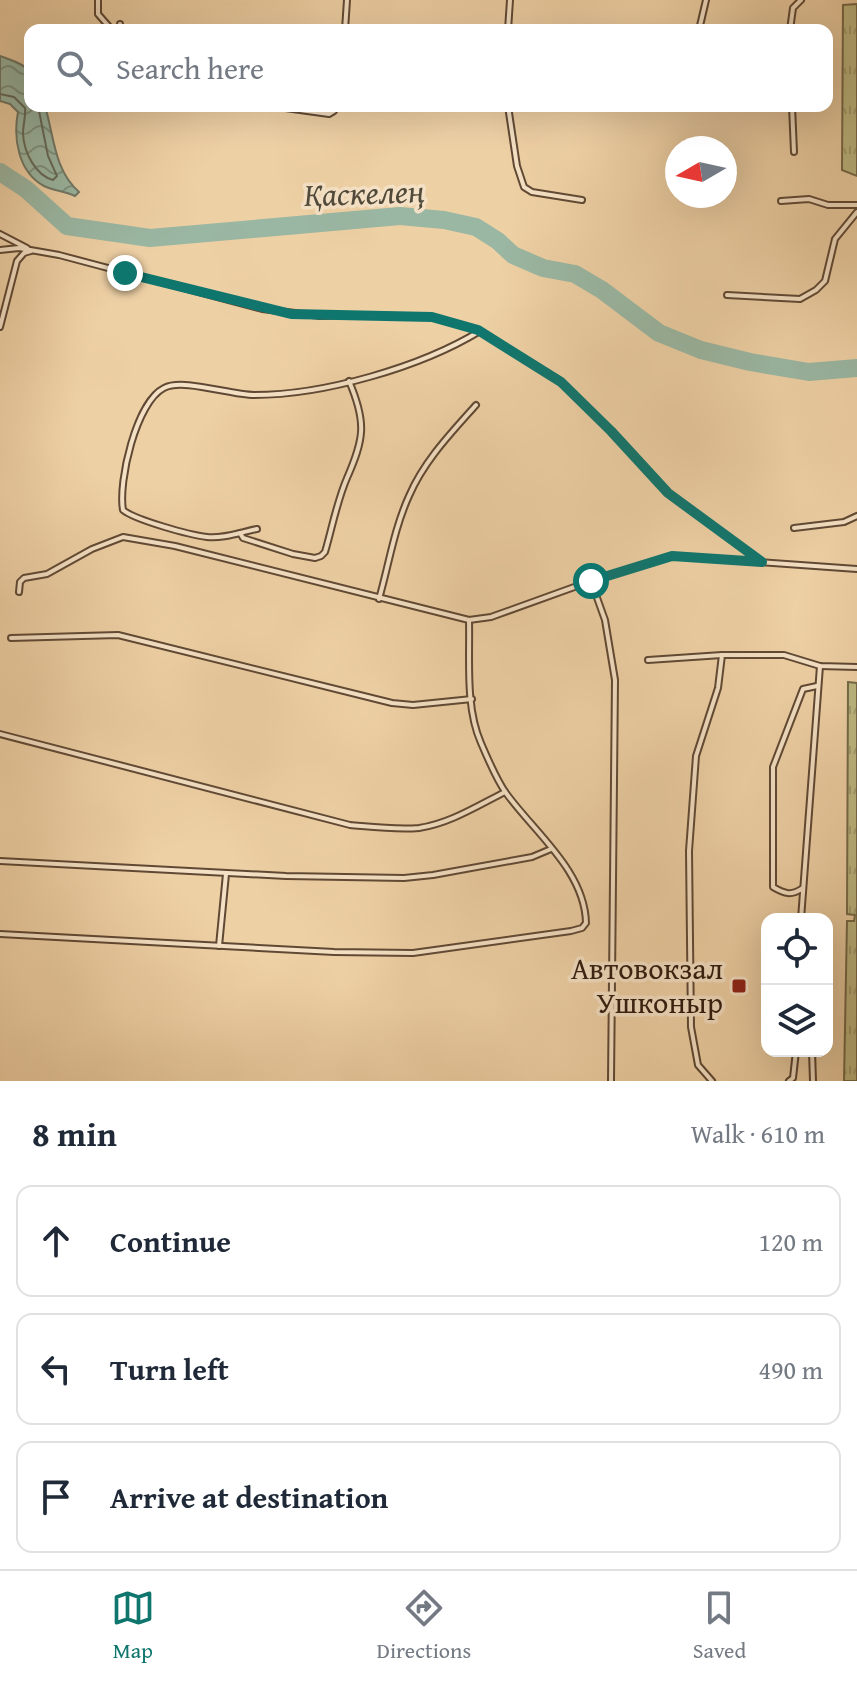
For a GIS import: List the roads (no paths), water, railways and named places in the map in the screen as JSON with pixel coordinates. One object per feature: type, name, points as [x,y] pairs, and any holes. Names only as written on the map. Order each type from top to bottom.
[{"type":"lane","points":[[98,0],[98,14],[107,24]]},
{"type":"lane","points":[[345,24],[347,0]]},
{"type":"lane","points":[[508,24],[510,0]]},
{"type":"lane","points":[[700,24],[706,0]]},
{"type":"lane","points":[[791,24],[793,8],[801,0]]},
{"type":"lane","points":[[509,112],[517,166],[524,187],[532,192],[582,200]]},
{"type":"lane","points":[[792,112],[794,152]]},
{"type":"lane","points":[[781,201],[809,199],[828,205],[857,205]]},
{"type":"lane","points":[[727,295],[800,299],[816,290],[825,281],[835,239],[857,212]]},
{"type":"lane","points":[[0,234],[31,250]]},
{"type":"lane","points":[[0,250],[31,250],[262,309],[320,316],[432,317],[480,331],[561,382],[604,423],[668,493],[762,562]]},
{"type":"lane","points":[[0,327],[17,261],[31,250]]},
{"type":"lane","points":[[257,529],[225,537],[206,537],[131,517],[123,510],[123,478],[141,417],[151,399],[165,387],[184,385],[254,395],[304,392],[422,359],[480,331]]},
{"type":"lane","points":[[240,533],[243,538],[308,557],[321,556],[325,552],[345,483],[362,439],[358,402],[349,381]]},
{"type":"lane","points":[[379,599],[391,548],[409,496],[439,447],[476,405]]},
{"type":"lane","points":[[794,528],[844,522],[857,516]]},
{"type":"lane","points":[[19,592],[20,582],[24,578],[47,574],[92,549],[123,537],[175,546],[469,620],[491,617],[672,556],[857,569]]},
{"type":"lane","points":[[591,581],[605,620],[615,680],[611,1081]]},
{"type":"lane","points":[[0,934],[413,953],[577,930],[586,923],[583,902],[573,880],[505,792],[479,740],[472,699],[469,620]]},
{"type":"lane","points":[[11,638],[118,635],[392,703],[413,705],[472,699]]},
{"type":"lane","points":[[712,1081],[698,1065],[691,1027],[689,851],[696,756],[718,688],[722,655]]},
{"type":"lane","points":[[648,660],[784,655],[820,666],[857,667]]},
{"type":"lane","points":[[801,913],[820,666]]},
{"type":"lane","points":[[803,888],[795,894],[785,894],[773,887],[773,767],[803,689],[817,686]]},
{"type":"lane","points":[[0,734],[350,825],[401,829],[423,827],[462,813],[505,792]]},
{"type":"lane","points":[[0,861],[226,874],[404,878],[519,860],[551,849]]},
{"type":"lane","points":[[219,946],[226,874]]},
{"type":"lane","points":[[789,1081],[793,1078],[795,1057]]},
{"type":"lane","points":[[812,1057],[813,1081]]},
{"type":"water","points":[[0,56],[24,67],[24,112],[46,112],[64,174],[79,192],[75,196],[44,186],[28,172],[17,143],[18,112],[10,104],[0,101]]},
{"type":"waterway","name":"Қаскелең","points":[[0,172],[26,189],[67,226],[150,238],[400,216],[476,227],[513,255],[543,268],[575,274],[602,290],[659,333],[701,350],[809,372],[857,368]]},
{"type":"place","name":"Автовокзал Ушконыр","points":[[739,986]]}]
